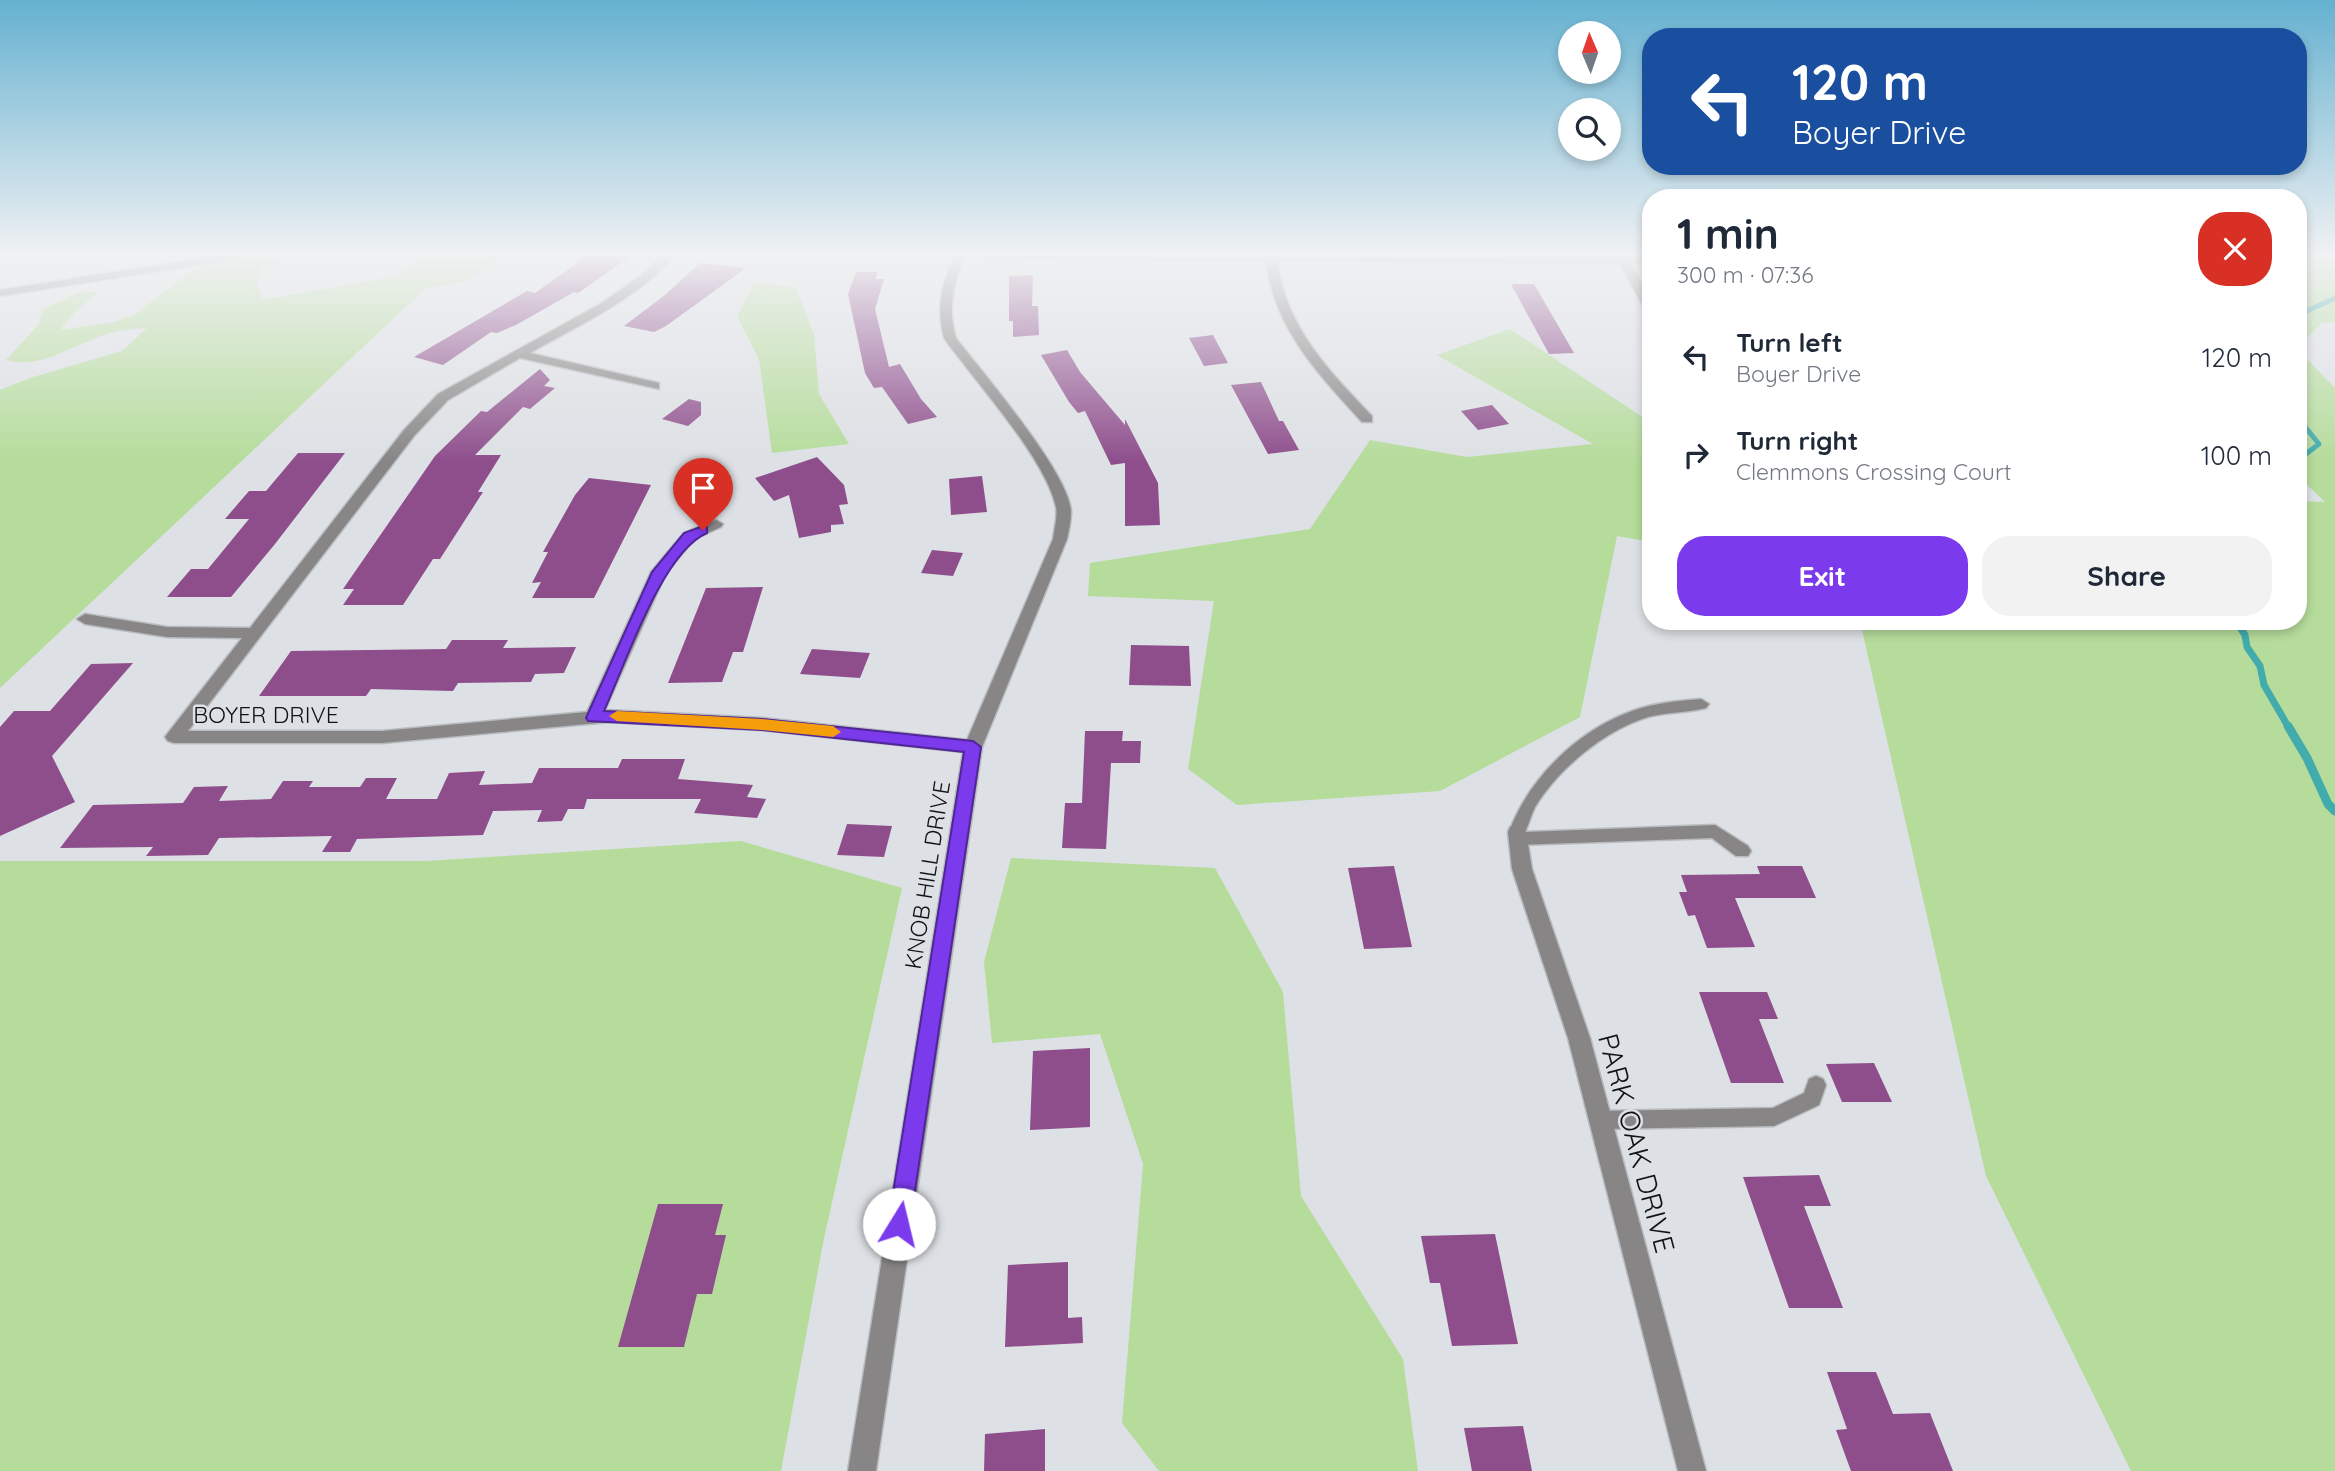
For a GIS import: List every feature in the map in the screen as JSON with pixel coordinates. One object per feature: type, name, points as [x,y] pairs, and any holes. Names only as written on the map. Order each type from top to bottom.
[{"type":"street","name":"BOYER DRIVE","points":[[571,325],[443,397],[409,433],[174,737],[382,737],[609,716],[762,724],[973,747]]},
{"type":"street","name":"KNOB HILL DRIVE","points":[[862,1471],[973,747],[1060,539],[1064,511],[1058,489],[1042,460],[950,338],[946,325]]},
{"type":"street","points":[[1290,325],[1319,366],[1367,419]]},
{"type":"street","points":[[519,354],[654,386]]},
{"type":"street","points":[[593,718],[659,572],[689,536],[716,524]]},
{"type":"street","points":[[85,619],[167,632],[254,633]]},
{"type":"street","name":"PARK OAK DRIVE","points":[[1517,835],[1522,869],[1579,1038],[1692,1471]]},
{"type":"lane","points":[[1702,704],[1657,709],[1606,730],[1557,771],[1529,804],[1517,835],[1715,831],[1742,851]]},
{"type":"lane","points":[[1600,1120],[1774,1117],[1812,1099],[1816,1085]]},
{"type":"green space","points":[[38,325],[64,325],[60,330],[97,325],[387,325],[0,688],[0,390],[30,378],[122,351],[147,328],[109,333],[56,355],[31,362],[6,360]]},
{"type":"green space","points":[[741,325],[810,325],[814,334],[819,394],[849,444],[772,453],[759,359]]},
{"type":"green space","points":[[2307,325],[2320,325],[2307,338]]},
{"type":"green space","points":[[1510,329],[1642,416],[1642,541],[1617,536],[1580,717],[1440,791],[1237,805],[1188,769],[1214,601],[1088,596],[1090,563],[1310,529],[1370,440],[1467,457],[1593,444],[1437,355]]},
{"type":"green space","points":[[2307,359],[2335,388],[2335,1471],[2131,1471],[1986,1176],[1862,630],[2307,630],[2307,501],[2325,502],[2307,485]]},
{"type":"green space","points":[[741,841],[902,888],[823,1243],[781,1471],[0,1471],[0,861],[426,861]]},
{"type":"green space","points":[[1011,858],[1215,868],[1283,992],[1301,1196],[1403,1359],[1418,1471],[1159,1471],[1122,1423],[1143,1164],[1100,1034],[992,1043],[984,962]]},
{"type":"building","points":[[469,325],[517,325],[497,333],[491,332],[443,365],[414,357]]},
{"type":"building","points":[[626,325],[668,325],[654,332],[624,326]]},
{"type":"building","points":[[855,325],[879,325],[889,367],[900,364],[921,399],[937,417],[908,424],[882,387],[874,388],[865,373]]},
{"type":"building","points":[[1013,325],[1039,325],[1039,335],[1013,337]]},
{"type":"building","points":[[1533,325],[1558,325],[1574,353],[1549,354]]},
{"type":"building","points":[[1213,335],[1228,363],[1204,366],[1189,338]]},
{"type":"building","points":[[1067,350],[1080,372],[1125,425],[1125,419],[1158,483],[1160,525],[1125,526],[1125,463],[1111,465],[1085,411],[1078,413],[1069,402],[1041,355]]},
{"type":"building","points":[[540,369],[550,380],[544,386],[555,388],[530,409],[523,407],[475,455],[501,455],[478,492],[483,492],[440,559],[433,559],[403,605],[343,605],[354,589],[343,589],[435,456],[481,411],[487,412]]},
{"type":"building","points":[[1261,382],[1279,421],[1283,421],[1299,450],[1268,454],[1231,385]]},
{"type":"building","points":[[689,399],[701,402],[701,415],[688,426],[662,419]]},
{"type":"building","points":[[1492,405],[1509,424],[1478,430],[1461,411]]},
{"type":"building","points":[[298,453],[345,453],[231,597],[167,597],[191,569],[208,569],[249,519],[225,519],[249,491],[266,491]]},
{"type":"building","points":[[817,457],[844,485],[848,504],[839,505],[844,524],[831,525],[831,532],[799,538],[789,495],[774,501],[755,478]]},
{"type":"building","points":[[982,476],[987,512],[951,515],[949,479]]},
{"type":"building","points":[[589,478],[651,485],[594,598],[532,598],[541,582],[532,583],[548,552],[543,552],[575,495]]},
{"type":"building","points":[[932,550],[963,553],[953,576],[921,573]]},
{"type":"building","points":[[763,587],[743,652],[733,652],[722,682],[668,683],[706,588]]},
{"type":"building","points":[[452,640],[508,640],[503,648],[576,647],[564,673],[535,674],[531,682],[458,683],[453,691],[371,689],[366,696],[259,696],[291,651],[446,649]]},
{"type":"building","points":[[1131,645],[1189,646],[1191,686],[1129,685]]},
{"type":"building","points":[[812,649],[870,653],[860,678],[800,674]]},
{"type":"building","points":[[133,663],[52,756],[75,802],[0,836],[0,727],[14,711],[50,711],[91,664]]},
{"type":"building","points":[[1085,731],[1123,731],[1122,741],[1141,741],[1140,763],[1111,763],[1106,849],[1062,848],[1065,803],[1082,803]]},
{"type":"building","points":[[622,759],[685,759],[678,779],[753,785],[747,797],[766,799],[757,818],[694,813],[701,799],[587,799],[584,809],[568,809],[562,821],[537,822],[542,810],[493,811],[483,835],[357,839],[350,852],[322,852],[332,836],[219,838],[208,855],[146,856],[153,847],[60,848],[93,805],[183,803],[194,787],[228,786],[219,801],[271,799],[283,781],[313,781],[309,787],[360,787],[366,778],[397,778],[386,799],[437,799],[449,773],[485,771],[479,785],[532,783],[539,768],[618,768]]},
{"type":"building","points":[[847,824],[892,826],[884,857],[837,855]]},
{"type":"building","points":[[1394,866],[1412,947],[1364,949],[1348,868]]},
{"type":"building","points":[[1757,866],[1802,866],[1816,898],[1735,898],[1755,947],[1707,948],[1695,915],[1688,916],[1679,892],[1687,892],[1681,875],[1760,874]]},
{"type":"building","points":[[1699,992],[1767,992],[1778,1019],[1759,1019],[1784,1083],[1731,1083]]},
{"type":"building","points":[[1090,1048],[1090,1127],[1030,1130],[1033,1051]]},
{"type":"building","points":[[1874,1063],[1892,1102],[1842,1102],[1826,1064]]},
{"type":"building","points":[[1819,1175],[1831,1206],[1804,1206],[1843,1308],[1789,1308],[1743,1177]]},
{"type":"building","points":[[658,1204],[723,1204],[715,1235],[726,1235],[712,1294],[697,1294],[684,1347],[618,1347]]},
{"type":"building","points":[[1495,1234],[1518,1344],[1452,1346],[1440,1283],[1430,1283],[1421,1236]]},
{"type":"building","points":[[1068,1262],[1068,1318],[1082,1317],[1083,1343],[1005,1347],[1008,1265]]},
{"type":"building","points":[[1827,1372],[1876,1372],[1893,1414],[1930,1413],[1953,1471],[1851,1471],[1836,1430],[1847,1429]]},
{"type":"building","points":[[1523,1426],[1532,1471],[1472,1471],[1464,1428]]},
{"type":"building","points":[[1045,1429],[1045,1471],[984,1471],[985,1434]]},
{"type":"waterway","points":[[2307,429],[2319,444],[2307,453]]},
{"type":"waterway","points":[[2242,630],[2247,647],[2260,666],[2264,685],[2289,728]]},
{"type":"waterway","points":[[2288,726],[2307,758],[2328,804],[2335,811]]},
{"type":"slow traffic","points":[[617,716],[762,724],[833,732]]},
{"type":"route","points":[[703,530],[689,536],[659,572],[593,718],[609,716],[762,724],[973,747],[899,1224]]}]
